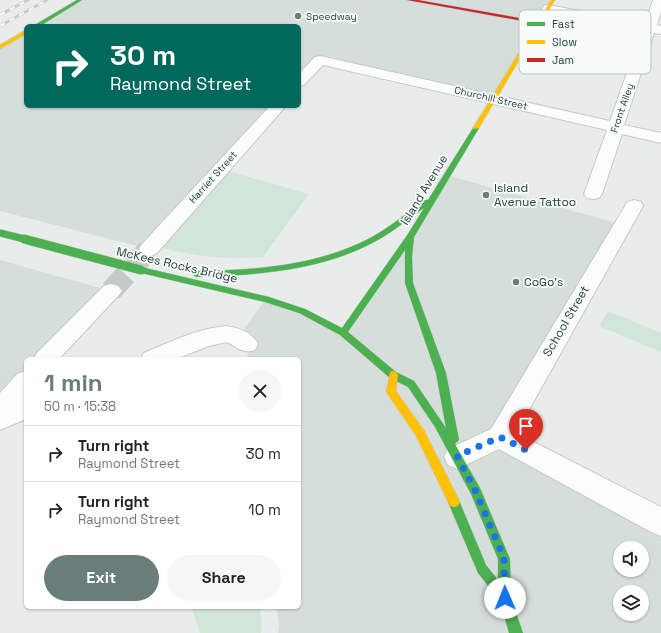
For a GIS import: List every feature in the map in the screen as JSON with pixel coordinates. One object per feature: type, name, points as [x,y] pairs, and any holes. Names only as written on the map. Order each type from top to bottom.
[{"type":"main road","points":[[39,24],[80,0]]},
{"type":"main road","points":[[409,0],[519,19]]},
{"type":"main road","points":[[0,47],[24,33]]},
{"type":"main road","name":"Island Avenue","points":[[343,334],[411,235],[519,56]]},
{"type":"main road","points":[[153,273],[250,273],[283,269],[318,261],[338,255],[375,238],[433,198]]},
{"type":"main road","name":"McKees Rocks Bridge","points":[[0,233],[153,273],[279,302],[302,311],[343,334]]},
{"type":"main road","points":[[411,235],[408,257],[409,283],[440,373],[457,456]]},
{"type":"main road","points":[[343,334],[364,350],[393,376],[411,384],[439,424],[476,492],[504,558],[505,598],[516,633]]},
{"type":"main road","points":[[393,376],[391,392],[420,433],[436,463],[453,498],[482,569],[505,598]]},
{"type":"street","name":"Front Alley","points":[[651,39],[655,29],[659,0]]},
{"type":"street","points":[[551,4],[576,10]]},
{"type":"street","name":"Churchill Street","points":[[301,80],[320,60],[494,98],[661,138]]},
{"type":"street","name":"Front Alley","points":[[593,194],[616,128],[637,74]]},
{"type":"street","name":"Harriet Street","points":[[149,249],[276,108]]},
{"type":"street","name":"School Street","points":[[500,437],[634,206]]},
{"type":"street","points":[[47,357],[111,291]]},
{"type":"street","points":[[157,357],[214,336],[226,334],[237,336],[247,344]]},
{"type":"street","points":[[1,419],[7,402],[24,382]]},
{"type":"street","points":[[1,419],[24,409]]},
{"type":"street","points":[[457,456],[500,437],[661,522]]},
{"type":"shaded area","points":[[80,0],[553,0],[547,10],[519,10],[519,56],[494,98],[320,60],[301,80],[301,24],[39,24]]},
{"type":"shaded area","points":[[24,33],[24,108],[276,108],[149,249],[0,211],[0,47]]},
{"type":"shaded area","points":[[447,175],[623,225],[500,436],[661,522],[661,633],[278,633],[279,625],[277,609],[301,609],[301,357],[248,357],[244,329],[266,299],[343,333]]},
{"type":"shaded area","points":[[0,260],[111,291],[47,357],[24,357],[24,384],[0,419]]},
{"type":"green space","points":[[228,171],[309,194],[263,257],[211,257],[161,248]]},
{"type":"green space","points":[[608,311],[661,333],[661,352],[599,326]]},
{"type":"green space","points":[[192,609],[260,609],[262,626],[261,633],[200,633]]},
{"type":"tunnel","points":[[111,291],[149,249]]},
{"type":"railway","points":[[0,15],[28,0]]},
{"type":"railway","points":[[0,26],[47,0]]},
{"type":"traffic: fast","points":[[39,24],[80,0]]},
{"type":"traffic: fast","points":[[343,333],[411,235],[476,128]]},
{"type":"traffic: fast","points":[[196,274],[265,270],[310,263],[332,257],[374,239],[395,226],[427,202]]},
{"type":"traffic: fast","points":[[0,233],[141,270]]},
{"type":"traffic: fast","points":[[410,237],[408,257],[409,283],[441,373],[454,440]]},
{"type":"traffic: fast","points":[[141,270],[266,299],[302,311],[343,333],[393,375],[411,384],[439,424],[476,492],[504,559],[505,598],[516,633]]},
{"type":"traffic: fast","points":[[454,502],[482,569],[505,598]]},
{"type":"traffic: slow","points":[[547,10],[553,0]]},
{"type":"traffic: slow","points":[[0,47],[24,33]]},
{"type":"traffic: slow","points":[[476,128],[519,57]]},
{"type":"traffic: slow","points":[[393,375],[391,392],[420,433],[454,502]]},
{"type":"traffic: jam","points":[[409,0],[519,19]]},
{"type":"place","name":"Speedway","points":[[298,16]]},
{"type":"place","name":"Island Avenue Tattoo","points":[[486,195]]},
{"type":"place","name":"CoGo's","points":[[516,282]]},
{"type":"route","points":[[505,598],[504,558],[476,492],[457,456],[500,437],[526,450]]}]
